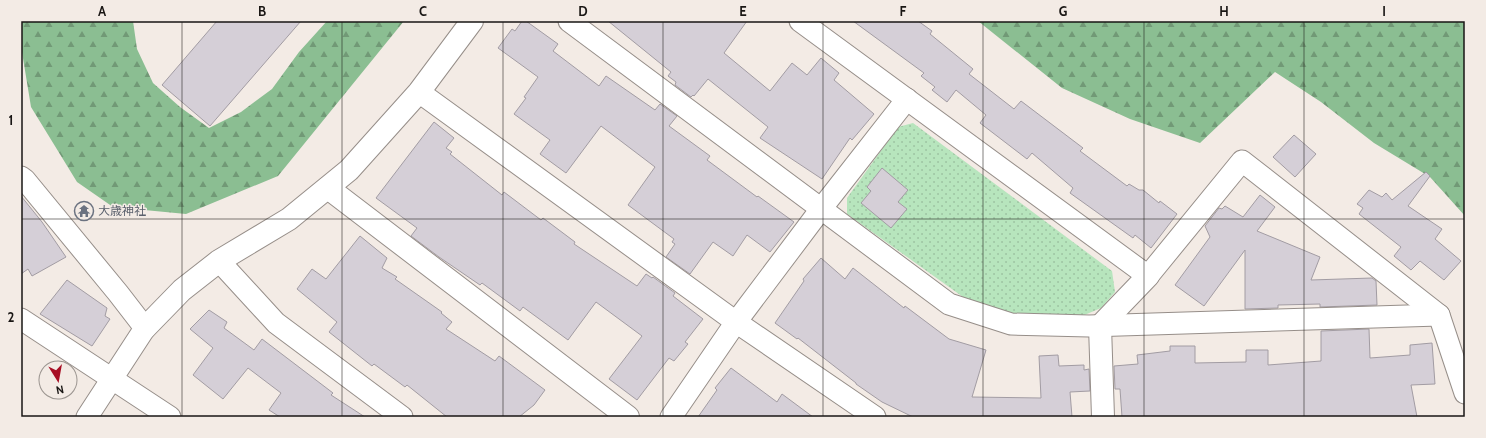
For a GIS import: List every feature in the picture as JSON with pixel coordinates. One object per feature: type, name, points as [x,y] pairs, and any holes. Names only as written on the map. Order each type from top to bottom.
[{"type":"street","points":[[87,417],[144,328],[182,290],[219,261],[289,219],[349,170],[419,92],[472,21]]},
{"type":"street","points":[[569,21],[950,304],[1011,324],[1100,326],[1439,315]]},
{"type":"street","points":[[800,21],[1148,276]]},
{"type":"street","points":[[419,92],[736,322],[876,417]]},
{"type":"street","points":[[671,417],[736,322],[821,209],[907,99]]},
{"type":"street","points":[[1103,417],[1100,326],[1148,276],[1242,161],[1439,315],[1465,393]]},
{"type":"street","points":[[21,177],[118,293],[144,328]]},
{"type":"street","points":[[328,188],[628,417]]},
{"type":"street","points":[[219,261],[276,323],[402,417]]},
{"type":"street","points":[[21,319],[170,417]]},
{"type":"green space","points":[[21,21],[133,21],[137,49],[153,83],[180,107],[209,128],[241,112],[272,89],[299,52],[327,21],[404,21],[278,176],[186,214],[113,207],[77,182],[31,107],[21,46]]},
{"type":"green space","points":[[978,21],[1465,21],[1465,216],[1430,177],[1374,143],[1321,102],[1275,72],[1200,143],[1130,119],[1062,88]]},
{"type":"green space","points":[[913,123],[1112,271],[1115,292],[1101,308],[1075,319],[1007,313],[963,297],[847,214],[847,198],[898,127]]},
{"type":"building","points":[[217,21],[301,21],[210,126],[162,85]]},
{"type":"building","points":[[522,21],[526,21],[558,44],[553,51],[599,86],[606,76],[655,110],[660,104],[677,116],[669,126],[710,156],[707,160],[794,222],[770,252],[747,235],[733,256],[713,242],[690,274],[666,257],[675,244],[672,242],[674,239],[628,205],[655,167],[601,126],[566,173],[540,154],[550,140],[514,114],[526,98],[524,97],[538,77],[498,48],[512,29],[515,31]]},
{"type":"building","points":[[608,21],[747,21],[724,53],[770,91],[792,63],[807,75],[821,58],[839,73],[834,80],[874,114],[852,140],[850,138],[822,179],[760,138],[768,127],[708,79],[694,96],[693,95],[691,97],[675,85],[676,82],[668,76],[671,72]]},
{"type":"building","points":[[853,21],[918,21],[932,31],[930,34],[973,69],[969,74],[1014,109],[1021,101],[1083,148],[1080,151],[1127,186],[1129,184],[1139,190],[1143,190],[1159,203],[1160,201],[1177,214],[1151,248],[1135,235],[1133,238],[1070,193],[1073,188],[1032,153],[1027,159],[980,123],[986,115],[956,90],[947,102],[932,90],[935,87],[921,76],[924,73]]},
{"type":"building","points":[[434,122],[454,138],[446,148],[452,152],[450,154],[502,195],[504,192],[541,220],[543,218],[575,242],[574,244],[637,286],[646,274],[652,278],[653,277],[675,293],[673,296],[703,319],[685,342],[688,344],[674,361],[669,358],[637,400],[609,379],[642,336],[596,302],[568,340],[523,307],[520,311],[482,283],[480,285],[439,257],[411,236],[417,228],[376,198]]},
{"type":"building","points":[[1294,135],[1316,154],[1295,177],[1273,157]]},
{"type":"building","points":[[882,168],[908,190],[898,202],[907,209],[891,228],[861,203],[871,191],[867,187]]},
{"type":"building","points":[[1426,172],[1430,176],[1408,206],[1442,229],[1435,239],[1461,261],[1444,280],[1420,261],[1411,270],[1394,256],[1401,247],[1359,214],[1363,208],[1357,204],[1369,190],[1382,197],[1386,193],[1392,200]]},
{"type":"building","points":[[1260,195],[1275,207],[1257,231],[1320,257],[1311,280],[1372,278],[1376,281],[1377,305],[1320,307],[1320,304],[1278,305],[1278,308],[1245,309],[1245,250],[1204,306],[1175,285],[1210,237],[1205,226],[1219,208],[1222,209],[1225,206],[1243,217]]},
{"type":"building","points":[[21,196],[42,222],[66,257],[32,276],[28,269],[21,274]]},
{"type":"building","points":[[360,236],[387,258],[382,268],[397,277],[395,279],[442,312],[441,313],[452,322],[446,329],[495,361],[499,356],[545,390],[534,405],[519,417],[447,417],[407,385],[405,387],[374,364],[372,366],[329,332],[337,322],[297,289],[312,269],[326,279]]},
{"type":"building","points":[[821,258],[845,279],[853,268],[904,308],[905,306],[949,339],[986,350],[972,397],[1041,398],[1039,356],[1058,355],[1059,366],[1084,365],[1084,370],[1089,369],[1090,391],[1070,392],[1072,417],[913,417],[882,402],[856,384],[798,338],[797,339],[775,323],[804,281],[803,279]]},
{"type":"building","points":[[67,280],[107,308],[105,316],[110,319],[92,346],[40,314]]},
{"type":"building","points":[[209,310],[227,322],[224,328],[254,350],[262,339],[333,393],[331,395],[365,417],[280,417],[269,410],[281,393],[248,368],[223,399],[193,375],[213,348],[190,329]]},
{"type":"building","points":[[1369,329],[1370,358],[1410,355],[1410,345],[1432,343],[1435,384],[1411,385],[1417,417],[1122,417],[1120,389],[1115,389],[1114,366],[1138,364],[1137,355],[1170,351],[1170,346],[1195,346],[1195,363],[1246,362],[1246,350],[1268,350],[1268,365],[1321,361],[1321,331]]},
{"type":"building","points":[[731,368],[777,402],[782,394],[813,417],[698,417],[717,390],[715,388]]},
{"type":"place","name":"大歳神社","points":[[84,211]]}]
